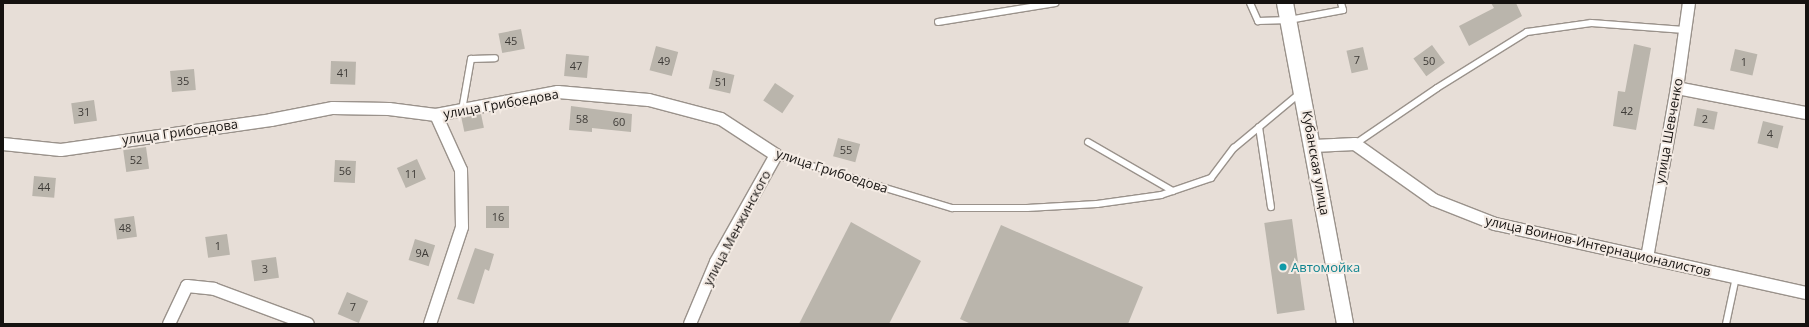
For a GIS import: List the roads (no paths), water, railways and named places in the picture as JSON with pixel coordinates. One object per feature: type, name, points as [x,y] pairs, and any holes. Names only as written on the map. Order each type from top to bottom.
[{"type":"street","name":"Кубанская улица","points":[[1285,3],[1314,146],[1345,324]]},
{"type":"street","name":"улица Шевченко","points":[[1647,258],[1677,88],[1689,3]]},
{"type":"street","points":[[1677,88],[1806,113]]},
{"type":"street","name":"улица Грибоедова","points":[[3,144],[61,150],[271,120],[332,108],[389,109],[436,114],[558,92],[650,100],[721,119],[776,155]]},
{"type":"street","points":[[430,324],[462,226],[461,170],[436,114]]},
{"type":"street","points":[[1314,146],[1355,144]]},
{"type":"street","name":"улица Воинов-Интернационалистов","points":[[1355,144],[1434,200],[1495,224],[1806,293]]},
{"type":"street","name":"улица Менжинского","points":[[690,324],[716,262],[776,155]]},
{"type":"street","points":[[169,324],[188,286],[214,289],[308,324]]},
{"type":"lane","points":[[938,22],[1055,3]]},
{"type":"lane","points":[[1250,3],[1258,22],[1289,20],[1343,10],[1342,3]]},
{"type":"lane","points":[[1355,144],[1437,88],[1527,32],[1591,23],[1685,30]]},
{"type":"lane","points":[[462,110],[471,59],[495,58]]},
{"type":"lane","name":"улица Грибоедова","points":[[776,155],[952,208],[1027,208],[1097,204],[1161,195],[1211,178],[1234,148],[1303,91]]},
{"type":"lane","points":[[1259,127],[1271,207]]},
{"type":"lane","points":[[1088,142],[1173,191]]},
{"type":"lane","points":[[1726,324],[1736,277]]},
{"type":"place","name":"Автомойка","points":[[1283,267]]}]
